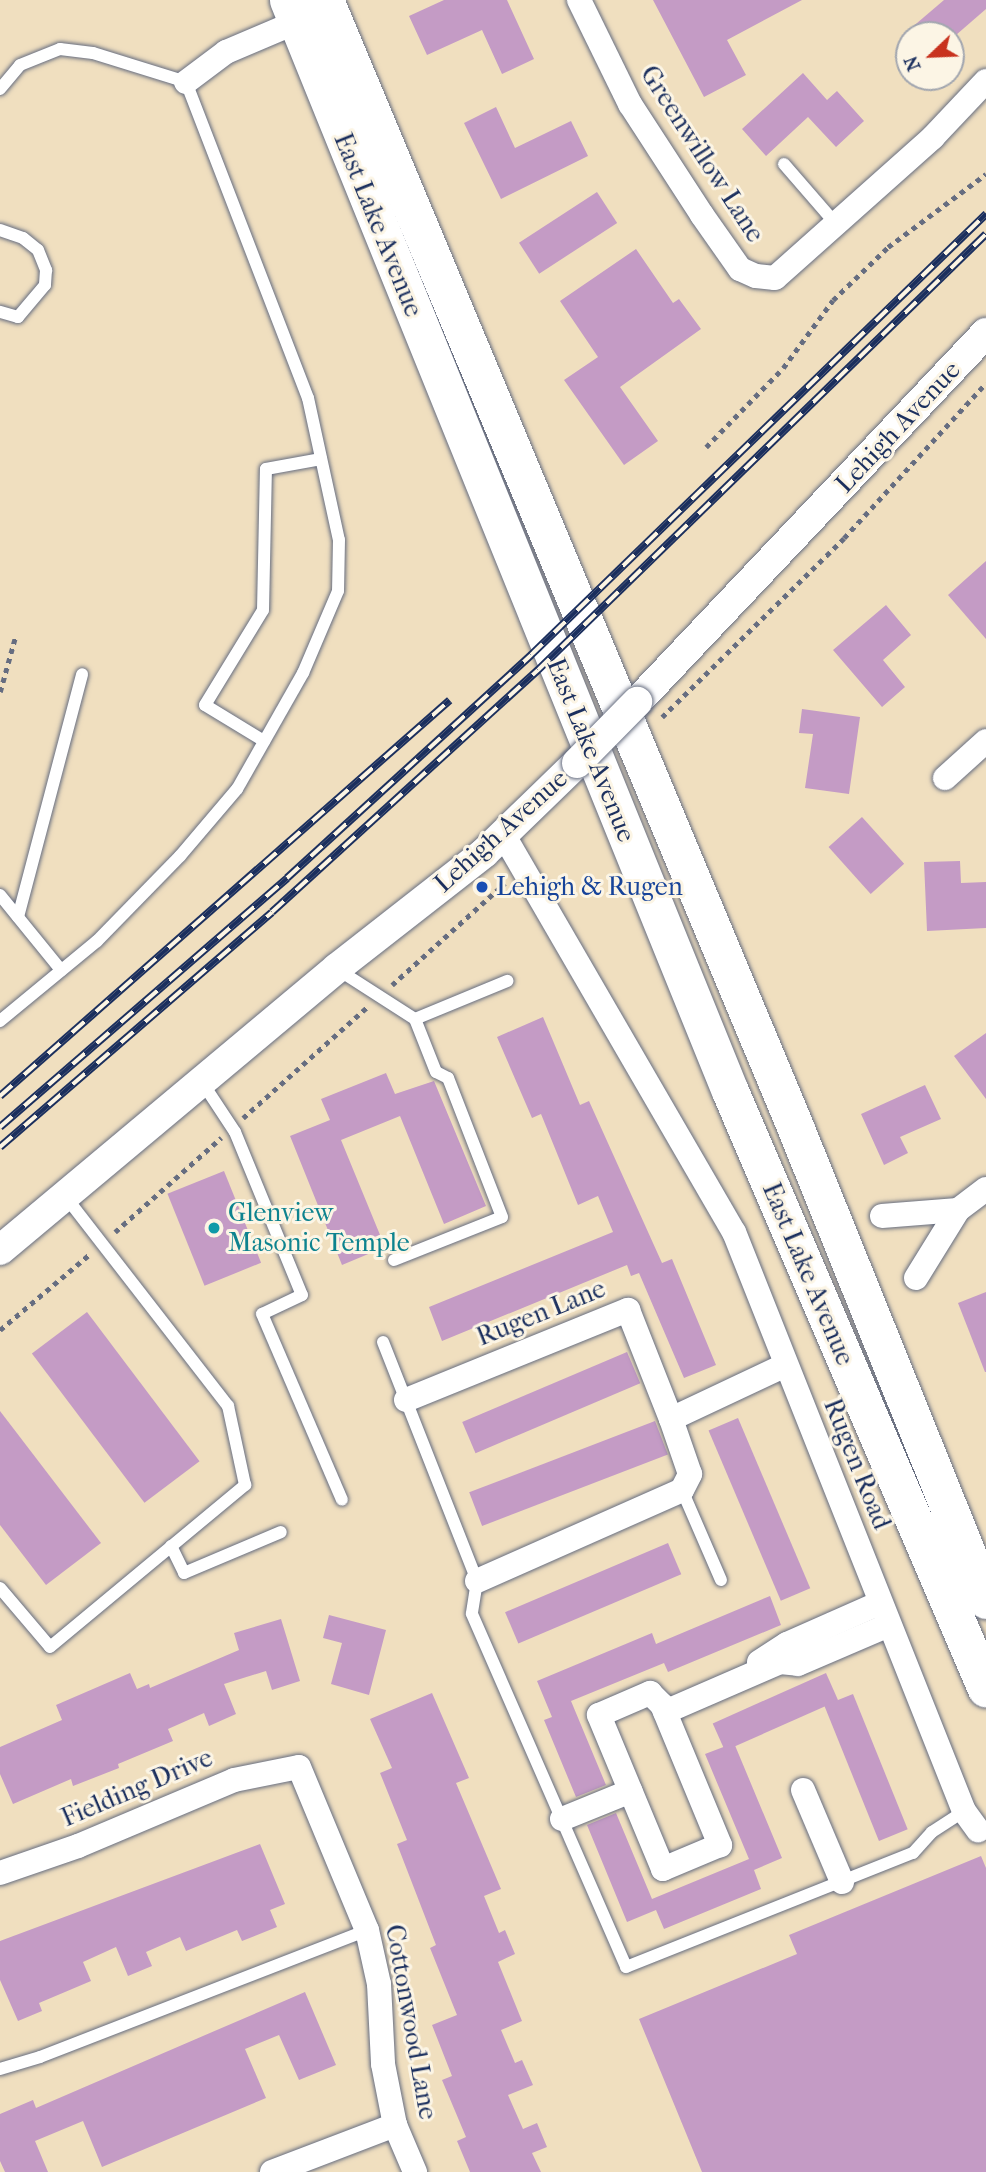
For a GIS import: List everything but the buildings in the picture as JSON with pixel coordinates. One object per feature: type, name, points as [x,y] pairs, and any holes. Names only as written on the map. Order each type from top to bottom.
[{"type":"main road","name":"East Lake Avenue","points":[[309,8],[796,1129],[986,1600]]},
{"type":"main road","name":"East Lake Avenue","points":[[309,8],[730,1091],[986,1689]]},
{"type":"street","name":"Greenwillow Lane","points":[[579,0],[630,104],[740,269],[775,278],[933,137],[986,81]]},
{"type":"street","points":[[186,82],[226,52],[309,8]]},
{"type":"street","name":"Lehigh Avenue","points":[[0,1250],[337,968],[503,834],[577,763],[647,712],[986,333]]},
{"type":"street","points":[[945,778],[986,741]]},
{"type":"street","name":"Rugen Road","points":[[503,834],[734,1232],[885,1614],[971,1821]]},
{"type":"street","points":[[916,1278],[958,1210],[986,1189]]},
{"type":"street","points":[[882,1216],[958,1210]]},
{"type":"street","name":"Rugen Lane","points":[[406,1400],[628,1310],[690,1474],[682,1490]]},
{"type":"street","points":[[671,1419],[786,1365]]},
{"type":"street","points":[[477,1581],[682,1490]]},
{"type":"street","points":[[663,1708],[885,1614]]},
{"type":"street","points":[[650,1693],[663,1708],[720,1846],[663,1869],[600,1715],[650,1693]]},
{"type":"street","name":"Fielding Drive","points":[[0,1873],[78,1846],[234,1780],[299,1767]]},
{"type":"street","name":"Cottonwood Lane","points":[[299,1767],[367,1930],[379,1984],[383,2064],[396,2125],[415,2172]]},
{"type":"street","points":[[803,1790],[842,1882]]},
{"type":"street","points":[[562,1819],[631,1791]]},
{"type":"street","points":[[272,2172],[396,2125]]},
{"type":"lane","points":[[0,89],[20,65],[60,49],[93,53],[186,82],[308,398],[339,540],[338,591],[303,673],[237,789],[180,856],[97,941],[0,1021]]},
{"type":"lane","points":[[785,164],[836,223]]},
{"type":"lane","points":[[0,230],[31,244],[46,270],[45,285],[18,317],[0,312]]},
{"type":"lane","points":[[264,741],[205,705],[263,610],[266,469],[321,459]]},
{"type":"lane","points":[[18,917],[82,674]]},
{"type":"lane","points":[[0,895],[61,970]]},
{"type":"lane","points":[[337,968],[415,1019],[436,1072],[448,1078],[502,1217],[394,1260]]},
{"type":"lane","points":[[415,1019],[507,981]]},
{"type":"lane","points":[[202,1081],[232,1128],[302,1295],[262,1314],[342,1500]]},
{"type":"lane","points":[[0,1588],[50,1647],[245,1485],[228,1406],[65,1196]]},
{"type":"lane","points":[[383,1342],[477,1581],[472,1614],[626,1967],[913,1853],[932,1832],[971,1821]]},
{"type":"lane","points":[[682,1490],[721,1580]]},
{"type":"lane","points":[[171,1546],[184,1573],[281,1532]]},
{"type":"lane","points":[[0,2069],[40,2057],[367,1930]]},
{"type":"path","points":[[706,447],[783,368],[842,291],[888,247],[986,174]]},
{"type":"path","points":[[647,712],[844,538],[986,383]]},
{"type":"path","points":[[0,692],[15,638]]},
{"type":"path","points":[[0,1330],[232,1128],[506,882]]},
{"type":"railway","points":[[0,1127],[287,878],[531,655],[986,214]]},
{"type":"railway","points":[[0,1147],[272,912],[538,670],[986,234]]},
{"type":"railway","points":[[0,1096],[450,700]]},
{"type":"place","name":"Lehigh & Rugen","points":[[482,887]]},
{"type":"place","name":"Glenview Masonic Temple","points":[[214,1228]]}]
